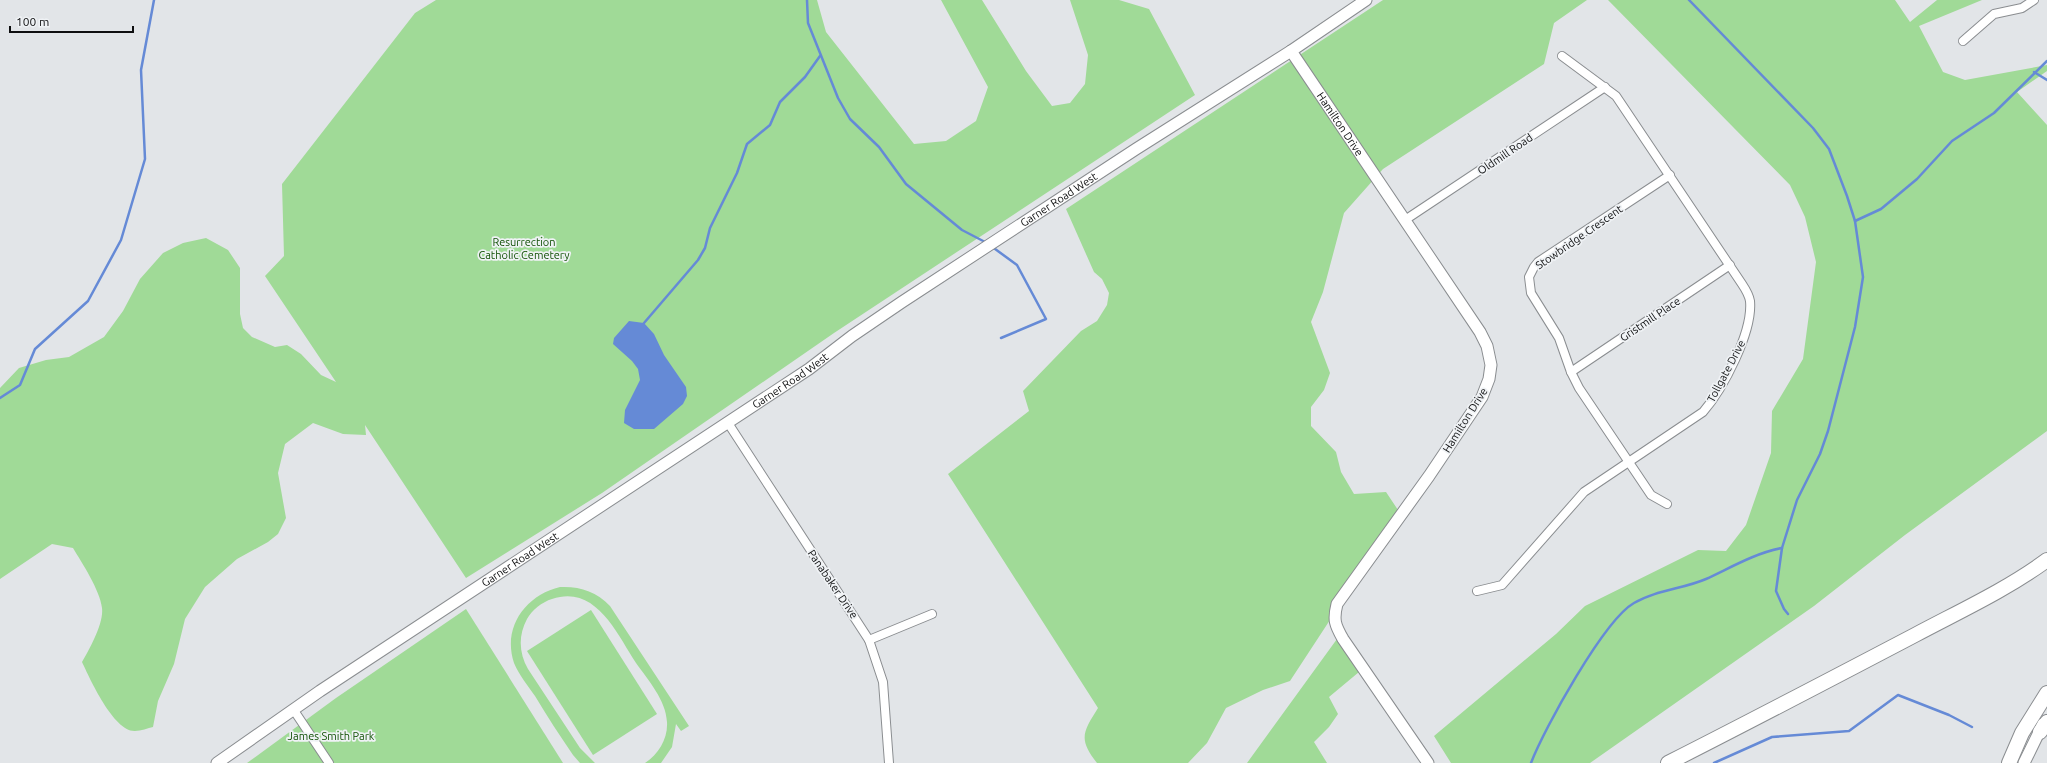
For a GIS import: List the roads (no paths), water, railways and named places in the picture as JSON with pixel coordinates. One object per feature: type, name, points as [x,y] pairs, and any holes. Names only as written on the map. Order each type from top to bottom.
[{"type":"highway","points":[[1668,763],[1918,634],[2026,575],[2047,560]]},
{"type":"highway","points":[[2009,763],[2022,733],[2047,693]]},
{"type":"main road","name":"Garner Road West","points":[[217,763],[293,709],[809,369],[852,336],[929,284],[1136,149],[1291,51],[1366,0]]},
{"type":"main road","name":"Hamilton Drive","points":[[1291,51],[1483,337],[1490,359],[1489,379],[1478,404],[1337,604],[1334,616],[1336,627],[1343,640],[1428,763]]},
{"type":"main road","points":[[2024,763],[2043,727],[2047,716]]},
{"type":"street","points":[[1963,41],[1994,14],[2022,8],[2034,0]]},
{"type":"street","name":"Tollgate Drive","points":[[1477,591],[1502,584],[1584,492],[1702,412],[1716,394],[1740,350],[1744,337],[1750,299],[1730,265],[1616,96],[1562,56]]},
{"type":"street","name":"Oldmill Road","points":[[1405,220],[1605,87]]},
{"type":"street","name":"Stowbridge Crescent","points":[[1667,504],[1651,495],[1579,388],[1571,372],[1559,338],[1530,293],[1528,281],[1531,272],[1538,262],[1670,175]]},
{"type":"street","name":"Gristmill Place","points":[[1571,372],[1730,265]]},
{"type":"street","name":"Panabaker Drive","points":[[728,422],[869,640],[883,682],[889,763]]},
{"type":"street","points":[[869,640],[932,614]]},
{"type":"street","points":[[293,709],[329,763]]},
{"type":"water","points":[[629,321],[644,323],[654,334],[664,355],[686,387],[687,396],[683,404],[654,429],[634,429],[624,423],[625,410],[640,380],[638,369],[632,361],[613,344],[614,338]]},
{"type":"waterway","points":[[0,398],[20,385],[35,349],[88,301],[121,240],[145,159],[141,70],[154,0]]},
{"type":"waterway","points":[[807,0],[808,23],[838,98],[850,119],[879,147],[906,184],[962,230],[987,243]]},
{"type":"waterway","points":[[1689,0],[1813,128],[1829,149],[1855,221],[1863,277],[1855,327],[1828,431],[1820,454],[1797,500],[1782,548],[1776,591],[1784,609],[1788,614]]},
{"type":"waterway","points":[[644,323],[698,260],[705,248],[710,228],[737,173],[747,144],[770,125],[780,102],[805,77],[820,56]]},
{"type":"waterway","points":[[1855,221],[1881,209],[1917,179],[1952,141],[1994,113],[2047,61]]},
{"type":"waterway","points":[[2034,72],[2047,80]]},
{"type":"waterway","points":[[991,246],[1017,265],[1046,319],[1001,338]]},
{"type":"waterway","points":[[1531,763],[1561,702],[1592,652],[1621,613],[1634,603],[1651,595],[1706,579],[1752,557],[1782,548]]},
{"type":"waterway","points":[[1714,763],[1772,737],[1849,731],[1898,695],[1949,715],[1972,727]]},
{"type":"park label","name":"Resurrection Catholic Cemetery","points":[[524,248]]},
{"type":"park label","name":"James Smith Park","points":[[331,736]]}]
